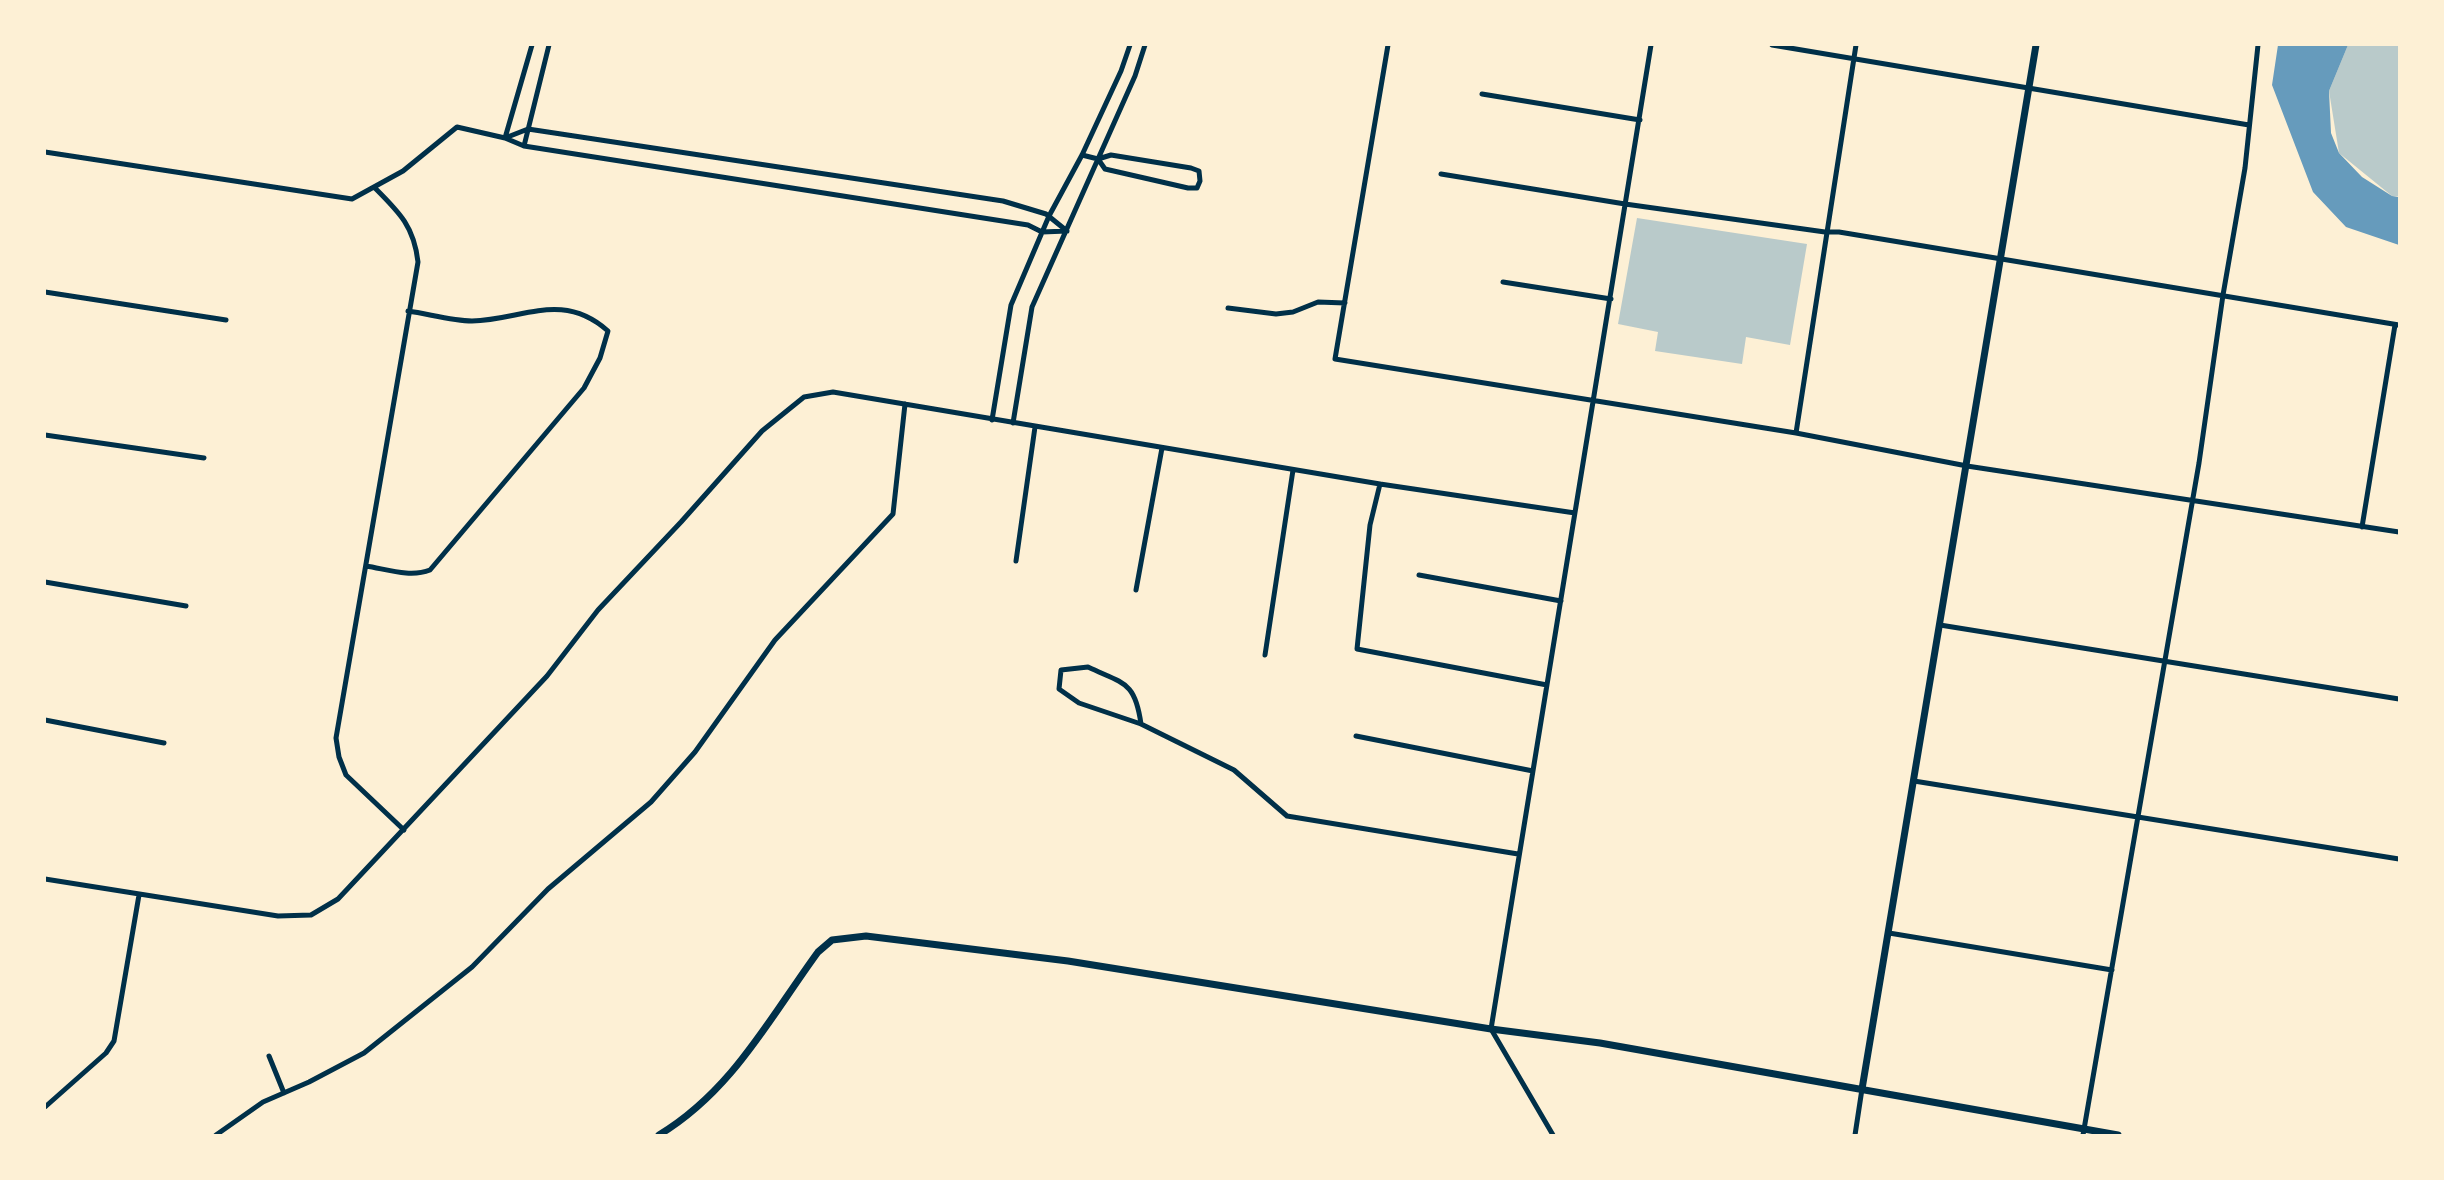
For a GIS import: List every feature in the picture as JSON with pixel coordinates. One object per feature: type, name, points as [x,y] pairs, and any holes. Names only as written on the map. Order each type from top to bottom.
[{"type":"street","points":[[505,138],[532,45]]},
{"type":"street","points":[[524,146],[549,45]]},
{"type":"street","points":[[992,420],[1011,305],[1049,216],[1082,154],[1121,70],[1130,45]]},
{"type":"street","points":[[1012,423],[1032,307],[1136,76],[1145,45]]},
{"type":"street","points":[[1388,45],[1335,359],[1796,433],[1967,466],[2399,532]]},
{"type":"street","points":[[1552,1135],[1491,1029],[1651,45]]},
{"type":"street","points":[[1772,45],[2250,124]]},
{"type":"street","points":[[1796,433],[1825,232],[1856,45]]},
{"type":"street","points":[[1855,1135],[2036,45]]},
{"type":"street","points":[[2084,1132],[2193,501],[2223,295],[2245,168],[2258,45]]},
{"type":"street","points":[[1482,94],[1640,120]]},
{"type":"street","points":[[45,152],[352,199],[403,171],[457,128],[505,138],[524,146],[1028,225],[1042,232],[1067,231]]},
{"type":"street","points":[[505,138],[528,129],[1003,201],[1049,216],[1067,231]]},
{"type":"street","points":[[1082,154],[1098,159],[1111,155],[1191,168],[1199,171],[1200,181],[1197,188],[1188,188],[1105,169],[1098,159]]},
{"type":"street","points":[[1441,174],[1625,204],[1825,232],[1839,232],[2397,325],[2362,527]]},
{"type":"street","points":[[374,187],[404,219],[415,241],[418,262],[336,738],[339,757],[346,775],[404,830]]},
{"type":"street","points":[[1503,282],[1611,299]]},
{"type":"street","points":[[45,292],[226,320]]},
{"type":"street","points":[[1228,308],[1276,314],[1293,312],[1318,302],[1345,303]]},
{"type":"street","points":[[366,566],[421,574],[430,570],[584,388],[600,358],[608,331],[592,318],[549,308],[472,321],[408,311]]},
{"type":"street","points":[[45,879],[278,916],[311,915],[338,899],[547,676],[598,610],[762,431],[804,397],[833,392],[1293,470],[1575,513]]},
{"type":"street","points":[[216,1135],[263,1102],[363,1053],[472,968],[548,889],[651,802],[695,752],[775,640],[893,514],[904,404]]},
{"type":"street","points":[[1016,561],[1035,427]]},
{"type":"street","points":[[45,435],[204,458]]},
{"type":"street","points":[[1136,590],[1162,448]]},
{"type":"street","points":[[1265,655],[1293,470]]},
{"type":"street","points":[[1380,484],[1370,525],[1357,649],[1547,685]]},
{"type":"street","points":[[1419,575],[1561,601]]},
{"type":"street","points":[[45,582],[186,606]]},
{"type":"street","points":[[1940,625],[2399,699]]},
{"type":"street","points":[[1141,724],[1138,700],[1128,686],[1088,667],[1061,670],[1059,689],[1079,703],[1141,724],[1234,770],[1287,816],[1518,854]]},
{"type":"street","points":[[45,720],[164,743]]},
{"type":"street","points":[[1356,736],[1533,771]]},
{"type":"street","points":[[1914,781],[2399,859]]},
{"type":"street","points":[[45,1107],[106,1053],[114,1041],[139,895]]},
{"type":"street","points":[[1889,933],[2112,970]]},
{"type":"street","points":[[659,1135],[690,1113],[743,1061],[818,952],[832,940],[866,936],[1068,961],[1491,1029],[1600,1043],[1862,1089],[2084,1132],[2118,1135]]},
{"type":"street","points":[[268,1056],[284,1093]]},
{"type":"shaded area","points":[[2348,45],[2399,45],[2399,196],[2392,196],[2339,153],[2329,91]]},
{"type":"shaded area","points":[[1637,218],[1807,244],[1790,345],[1746,337],[1742,364],[1655,351],[1658,332],[1618,324]]},
{"type":"water","points":[[2278,45],[2348,45],[2329,91],[2331,133],[2339,153],[2362,177],[2392,196],[2399,197],[2399,245],[2346,227],[2313,192],[2272,85]]}]
